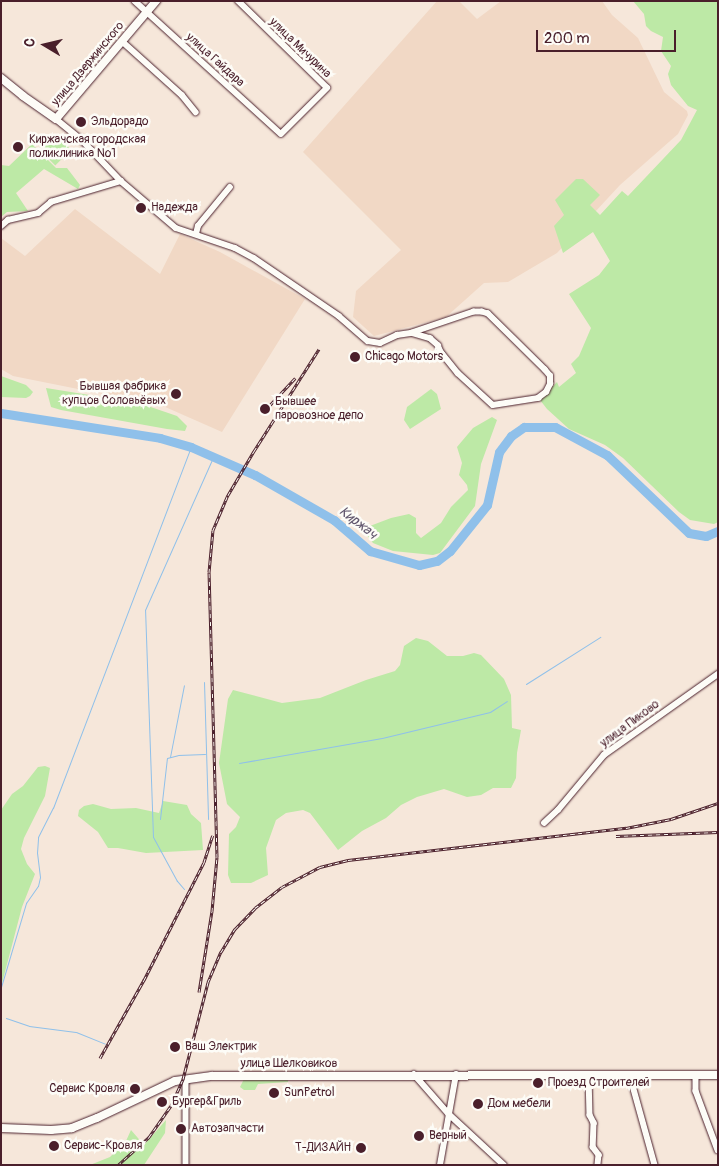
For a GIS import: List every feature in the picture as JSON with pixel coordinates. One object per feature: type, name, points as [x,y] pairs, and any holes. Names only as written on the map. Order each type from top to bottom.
[{"type":"street","name":"улица Гайдара","points":[[135,1],[281,134]]},
{"type":"street","name":"улица Дзержинского","points":[[56,119],[156,1]]},
{"type":"street","name":"улица Мичурина","points":[[238,1],[327,88],[281,134]]},
{"type":"street","points":[[122,41],[182,95],[196,112]]},
{"type":"street","points":[[1,78],[80,139],[122,181],[176,228],[235,248],[254,258],[340,316],[368,341],[374,344],[397,335],[412,333],[474,312],[482,312],[488,314],[550,376],[550,384],[546,392],[538,398],[493,405],[458,373],[435,341],[412,333]]},
{"type":"street","points":[[1,226],[8,220],[38,213],[51,202],[122,181]]},
{"type":"street","points":[[196,234],[198,226],[230,187]]},
{"type":"street","name":"улица Пиково","points":[[544,823],[558,810],[604,755],[718,674]]},
{"type":"street","points":[[414,1074],[449,1114],[504,1165]]},
{"type":"street","points":[[440,1165],[456,1074]]},
{"type":"street","points":[[630,1074],[655,1165]]},
{"type":"street","name":"улица Шелковиков","points":[[1,1128],[52,1130],[83,1125],[165,1086],[186,1079],[229,1075],[718,1075]]},
{"type":"street","points":[[588,1075],[590,1115],[594,1123],[593,1147],[599,1155],[598,1165]]},
{"type":"street","points":[[696,1076],[696,1091],[718,1150]]},
{"type":"street","points":[[186,1079],[186,1165]]},
{"type":"shaded area","points":[[437,1],[459,1],[477,19],[501,1],[602,1],[612,15],[638,38],[664,92],[687,111],[688,115],[678,134],[620,185],[557,253],[508,282],[484,283],[446,317],[374,336],[353,317],[356,291],[401,250],[303,152]]},
{"type":"shaded area","points":[[75,209],[160,274],[180,234],[220,252],[305,299],[222,432],[163,406],[13,376],[1,369],[1,238],[25,256]]},
{"type":"green space","points":[[633,1],[718,1],[718,522],[714,524],[690,520],[679,512],[623,458],[605,445],[569,429],[540,400],[557,382],[559,387],[576,373],[571,364],[579,356],[591,328],[569,294],[599,275],[610,261],[593,232],[563,253],[554,226],[564,215],[555,200],[576,179],[583,179],[600,195],[590,205],[600,215],[622,191],[628,196],[681,140],[697,110],[688,106],[671,85],[668,74],[671,66],[661,51],[663,37],[646,26],[644,14]]},
{"type":"green space","points":[[56,135],[71,150],[55,165],[40,151]]},
{"type":"green space","points":[[32,144],[56,168],[67,168],[80,185],[78,189],[44,169],[16,193],[28,211],[7,212],[1,217],[1,165],[9,166]]},
{"type":"green space","points":[[1,376],[26,385],[33,392],[26,398],[1,397]]},
{"type":"green space","points":[[46,388],[139,403],[177,416],[187,426],[185,431],[167,429],[61,410],[51,407]]},
{"type":"green space","points":[[431,389],[437,394],[441,409],[410,429],[404,420],[407,407]]},
{"type":"green space","points":[[492,417],[497,420],[481,464],[475,506],[440,553],[433,555],[393,551],[373,543],[362,529],[391,518],[409,514],[416,518],[416,533],[421,538],[441,523],[451,507],[468,490],[467,485],[459,475],[462,463],[457,447],[473,428]]},
{"type":"green space","points":[[416,638],[428,641],[447,656],[463,656],[474,653],[481,655],[504,679],[511,695],[512,728],[521,730],[517,753],[516,778],[511,788],[493,788],[481,795],[467,797],[444,789],[417,797],[401,805],[386,818],[362,831],[338,850],[310,813],[303,810],[286,813],[276,820],[266,848],[268,875],[251,883],[231,883],[228,875],[229,834],[236,827],[240,817],[227,804],[219,763],[228,699],[233,690],[282,703],[320,698],[395,671],[400,665],[404,646]]},
{"type":"green space","points":[[45,766],[50,768],[45,796],[24,838],[21,849],[27,864],[35,874],[22,907],[1,987],[1,810],[12,794],[23,786],[38,767]]},
{"type":"green space","points":[[163,801],[187,805],[191,814],[201,823],[203,850],[146,853],[108,848],[98,832],[78,816],[79,810],[84,806],[93,804],[111,809],[136,808],[159,813]]},
{"type":"green space","points":[[244,1079],[288,1079],[288,1082],[258,1084],[255,1090],[244,1090],[240,1087]]},
{"type":"green space","points":[[166,1120],[165,1133],[144,1165],[90,1165],[110,1157],[126,1141],[131,1130],[144,1145]]},
{"type":"waterway","name":"Киржач","points":[[1,413],[160,438],[191,447],[255,475],[334,520],[370,551],[419,565],[437,561],[450,551],[487,505],[499,452],[511,436],[524,427],[555,427],[607,455],[689,533],[706,536],[718,531]]},
{"type":"waterway","points":[[1,987],[26,903],[38,886],[40,877],[37,853],[38,837],[53,808],[191,447]]},
{"type":"waterway","points":[[184,889],[177,881],[153,837],[145,610],[213,457]]},
{"type":"waterway","points":[[526,684],[600,637]]},
{"type":"waterway","points":[[204,682],[208,819]]},
{"type":"waterway","points":[[170,757],[184,685]]},
{"type":"waterway","points":[[239,763],[382,738],[490,712],[507,701]]},
{"type":"waterway","points":[[160,819],[167,758],[178,755],[205,754]]},
{"type":"waterway","points":[[6,1018],[29,1026],[76,1032],[105,1044]]},
{"type":"railway","points":[[199,992],[212,911],[217,857],[209,572],[213,530],[228,495],[319,349]]},
{"type":"railway","points":[[270,405],[295,378]]},
{"type":"railway","points":[[118,1165],[149,1137],[171,1106],[183,1079],[208,982],[221,952],[235,929],[255,908],[282,887],[320,867],[348,860],[626,828],[671,819],[718,803]]},
{"type":"railway","points":[[616,836],[718,832]]},
{"type":"railway","points":[[100,1058],[144,980],[204,862],[213,835]]},
{"type":"place","name":"Эльдорадо","points":[[81,122]]},
{"type":"place","name":"Киржачская городская поликлиника №1","points":[[18,147]]},
{"type":"place","name":"Надежда","points":[[141,208]]},
{"type":"place","name":"Chicago Motors","points":[[355,357]]},
{"type":"place","name":"Бывшая фабрика купцов Соловьёвых","points":[[176,394]]},
{"type":"place","name":"Бывшее паровозное депо","points":[[265,409]]},
{"type":"place","name":"Ваш Электрик","points":[[175,1047]]},
{"type":"place","name":"Проезд Строителей","points":[[538,1083]]},
{"type":"place","name":"Сервис Кровля","points":[[135,1089]]},
{"type":"place","name":"SunPetrol","points":[[274,1093]]},
{"type":"place","name":"Бургер&Гриль","points":[[162,1102]]},
{"type":"place","name":"Дом мебели","points":[[478,1104]]},
{"type":"place","name":"Автозапчасти","points":[[181,1129]]},
{"type":"place","name":"Верный","points":[[419,1136]]},
{"type":"place","name":"Сервис-Кровля","points":[[54,1146]]},
{"type":"place","name":"Т-ДИЗАЙН","points":[[361,1148]]}]
